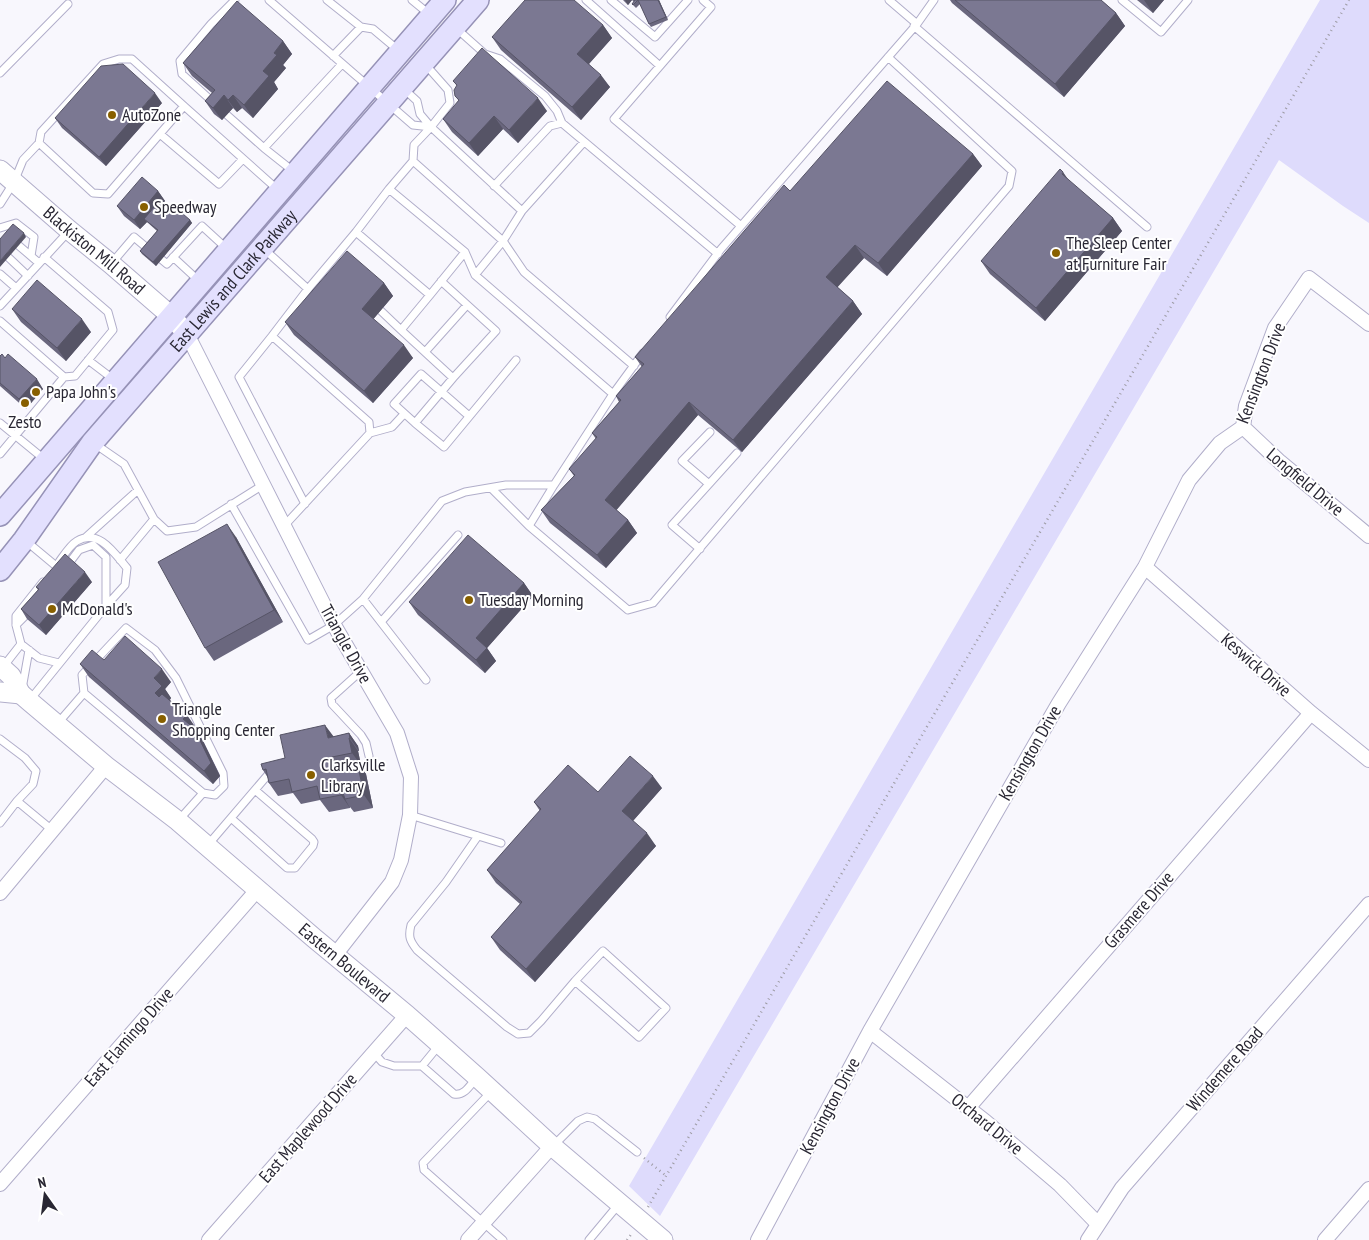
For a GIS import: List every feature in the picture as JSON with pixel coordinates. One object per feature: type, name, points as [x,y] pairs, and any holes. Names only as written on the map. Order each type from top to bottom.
[{"type":"main road","name":"East Lewis and Clark Parkway","points":[[0,570],[24,540],[92,443],[478,0]]},
{"type":"main road","name":"East Lewis and Clark Parkway","points":[[0,515],[438,8]]},
{"type":"main road","name":"Blackiston Mill Road","points":[[7,176],[171,316],[186,334]]},
{"type":"main road","name":"Eastern Boulevard","points":[[1,667],[11,676],[25,698],[106,766],[178,821],[407,1015],[552,1146],[663,1240]]},
{"type":"main road","points":[[0,692],[25,698]]},
{"type":"street","name":"Kensington Drive","points":[[758,1240],[870,1031],[1059,703],[1145,567],[1189,480],[1220,443],[1243,427],[1246,406],[1275,328],[1309,278],[1369,324]]},
{"type":"street","name":"Triangle Drive","points":[[186,334],[334,625],[397,733],[410,776],[410,815],[402,860],[392,882],[335,955]]},
{"type":"street","name":"Longfield Drive","points":[[1243,427],[1280,462],[1369,536]]},
{"type":"street","name":"Keswick Drive","points":[[1145,567],[1311,713],[1369,760]]},
{"type":"street","name":"Grasmere Drive","points":[[968,1108],[1311,713]]},
{"type":"street","points":[[0,893],[106,766]]},
{"type":"street","name":"East Flamingo Drive","points":[[0,1184],[258,890]]},
{"type":"street","name":"Windemere Road","points":[[1088,1240],[1122,1188],[1369,904]]},
{"type":"street","name":"East Maplewood Drive","points":[[209,1240],[407,1015]]},
{"type":"street","name":"Orchard Drive","points":[[870,1031],[968,1108],[1060,1185],[1098,1224]]},
{"type":"street","points":[[468,1240],[552,1146]]},
{"type":"street","points":[[1325,1240],[1369,1189]]},
{"type":"lane","points":[[220,108],[182,74],[180,61],[211,24],[235,0]]},
{"type":"lane","points":[[270,0],[369,87],[417,101],[420,114],[431,127],[522,211]]},
{"type":"lane","points":[[327,0],[361,27],[373,29],[400,52]]},
{"type":"lane","points":[[412,0],[438,8]]},
{"type":"lane","points":[[586,0],[660,66]]},
{"type":"lane","points":[[611,0],[655,37],[688,0]]},
{"type":"lane","points":[[703,0],[710,7],[614,119],[741,226]]},
{"type":"lane","points":[[889,0],[1147,227]]},
{"type":"lane","points":[[663,327],[741,226],[916,25],[934,0]]},
{"type":"lane","points":[[1122,0],[1161,32],[1188,0]]},
{"type":"lane","points":[[0,73],[68,4]]},
{"type":"lane","points":[[333,56],[361,27]]},
{"type":"lane","points":[[455,27],[484,54],[500,58],[545,96],[557,111],[562,123],[718,254]]},
{"type":"lane","points":[[491,488],[529,526],[628,610],[653,604],[1009,186],[1012,171],[888,57]]},
{"type":"lane","points":[[0,204],[7,176],[39,143],[41,132],[103,64],[119,59],[132,59],[279,191]]},
{"type":"lane","points":[[305,504],[239,377],[308,289],[332,266],[389,189],[413,161],[414,145],[450,103],[448,90],[423,63]]},
{"type":"lane","points":[[264,148],[342,64]]},
{"type":"lane","points":[[395,95],[412,125],[431,127]]},
{"type":"lane","points":[[39,143],[93,193],[108,194],[184,106]]},
{"type":"lane","points":[[227,115],[264,148],[295,172]]},
{"type":"lane","points":[[494,186],[550,126],[562,123]]},
{"type":"lane","points":[[160,134],[219,184],[243,159]]},
{"type":"lane","points":[[476,274],[503,241],[522,211],[584,142]]},
{"type":"lane","points":[[413,161],[503,241],[524,272],[634,366]]},
{"type":"lane","points":[[389,189],[465,252],[476,274],[613,394]]},
{"type":"lane","points":[[8,236],[0,229],[16,223],[34,237],[31,256]]},
{"type":"lane","points":[[161,259],[167,264],[202,226],[228,250]]},
{"type":"lane","points":[[0,306],[69,230]]},
{"type":"lane","points":[[356,232],[430,294]]},
{"type":"lane","points":[[111,264],[134,238],[147,248]]},
{"type":"lane","points":[[0,454],[64,377],[75,376],[113,330],[108,312],[42,260],[31,256],[18,245]]},
{"type":"lane","points":[[262,247],[308,289]]},
{"type":"lane","points":[[401,330],[465,252]]},
{"type":"lane","points":[[8,258],[28,276]]},
{"type":"lane","points":[[173,258],[200,282]]},
{"type":"lane","points":[[0,274],[16,288]]},
{"type":"lane","points":[[414,423],[496,330],[442,281]]},
{"type":"lane","points":[[0,293],[6,299]]},
{"type":"lane","points":[[425,352],[467,305]]},
{"type":"lane","points":[[380,310],[453,378]]},
{"type":"lane","points":[[0,321],[64,377]]},
{"type":"lane","points":[[272,336],[369,422],[370,433]]},
{"type":"lane","points":[[529,526],[613,394],[647,347]]},
{"type":"lane","points":[[88,360],[116,381]]},
{"type":"lane","points":[[469,416],[421,374],[394,404],[444,447],[516,360]]},
{"type":"lane","points":[[284,526],[370,433],[392,427],[404,414]]},
{"type":"lane","points":[[0,423],[46,461]]},
{"type":"lane","points":[[708,484],[682,462],[710,432]]},
{"type":"lane","points":[[92,443],[124,464],[154,519],[167,531],[196,527],[263,484]]},
{"type":"lane","points":[[700,549],[672,525],[737,453]]},
{"type":"lane","points":[[231,504],[308,640],[334,625],[364,599],[442,501],[465,492],[506,485],[554,485]]},
{"type":"lane","points":[[86,538],[138,490]]},
{"type":"lane","points":[[120,560],[154,519]]},
{"type":"lane","points":[[381,622],[458,536]]},
{"type":"lane","points":[[25,698],[60,663],[125,585],[127,568],[110,548],[98,538],[86,538],[76,541],[16,616],[16,625],[21,644],[40,658],[60,663]]},
{"type":"lane","points":[[24,540],[56,566]]},
{"type":"lane","points":[[61,572],[79,550],[93,545],[106,557],[106,606]]},
{"type":"lane","points":[[364,599],[426,680]]},
{"type":"lane","points":[[16,625],[37,602]]},
{"type":"lane","points":[[126,628],[155,650],[176,678],[223,773],[224,786],[215,794],[203,793],[84,693],[82,675],[126,628]]},
{"type":"lane","points":[[1,667],[21,644]]},
{"type":"lane","points":[[25,698],[29,650]]},
{"type":"lane","points":[[361,671],[331,698],[331,701],[361,735],[366,743],[369,756]]},
{"type":"lane","points":[[57,725],[84,693]]},
{"type":"lane","points":[[0,738],[25,758],[36,771],[33,784],[0,823]]},
{"type":"lane","points":[[207,846],[279,762]]},
{"type":"lane","points":[[231,818],[288,868],[295,868],[313,846],[314,842],[255,790]]},
{"type":"lane","points":[[178,821],[203,793]]},
{"type":"lane","points":[[17,801],[52,830]]},
{"type":"lane","points":[[410,815],[501,843]]},
{"type":"lane","points":[[478,836],[446,882],[411,925],[409,933],[411,942],[424,956],[507,1027],[518,1034],[529,1032],[541,1021],[575,981],[603,951],[666,1008],[639,1037],[575,981]]},
{"type":"lane","points":[[422,1066],[440,1044]]},
{"type":"lane","points":[[374,1053],[382,1062],[394,1066],[422,1066],[454,1094],[458,1095],[463,1094],[477,1077]]},
{"type":"lane","points":[[492,1091],[422,1163],[424,1170],[503,1240]]},
{"type":"lane","points":[[552,1146],[578,1121],[586,1117],[595,1119],[637,1152]]},
{"type":"lane","points":[[589,1240],[619,1204]]},
{"type":"path","points":[[646,1209],[1349,0]]},
{"type":"path","points":[[637,1152],[665,1175]]},
{"type":"path","points":[[627,1240],[631,1234]]},
{"type":"shaded area","points":[[1320,0],[1369,0],[1369,223],[1279,160],[660,1216],[629,1186]]},
{"type":"building","points":[[525,0],[574,0],[603,25],[577,54],[601,75],[572,107],[492,37]]},
{"type":"building","points":[[638,0],[658,0],[666,17],[649,24]]},
{"type":"building","points":[[955,0],[1101,0],[1116,13],[1055,84]]},
{"type":"building","points":[[237,1],[283,41],[274,53],[277,55],[263,71],[269,76],[244,105],[233,95],[228,100],[224,95],[213,108],[205,101],[215,90],[183,63]]},
{"type":"building","points":[[482,48],[538,98],[509,130],[494,116],[469,143],[443,119],[459,100],[455,96],[454,90],[457,85],[453,81]]},
{"type":"building","name":"AutoZone","points":[[123,64],[155,93],[99,157],[55,118],[101,66]]},
{"type":"building","points":[[887,81],[973,154],[878,263],[855,245],[826,277],[853,301],[733,440],[689,402],[605,500],[628,520],[597,555],[541,510],[575,475],[569,469],[597,437],[592,433],[621,400],[616,396],[644,364],[635,357],[784,185],[790,191]]},
{"type":"building","name":"The Sleep Center at Furniture Fair","points":[[1060,169],[1063,172],[1062,174],[1113,218],[1036,308],[981,261]]},
{"type":"building","points":[[142,177],[158,191],[134,220],[117,206]]},
{"type":"building","name":"Speedway","points":[[160,200],[174,211],[176,208],[190,220],[153,262],[140,251],[158,230],[144,219]]},
{"type":"building","points":[[13,224],[24,233],[0,261],[0,239]]},
{"type":"building","points":[[347,251],[384,283],[362,309],[404,345],[364,391],[285,322]]},
{"type":"building","points":[[37,280],[82,319],[57,348],[12,309]]},
{"type":"building","points":[[2,354],[5,358],[8,354],[37,379],[19,399],[0,383],[0,356]]},
{"type":"building","points":[[227,524],[274,610],[205,648],[158,562]]},
{"type":"building","points":[[468,535],[524,583],[476,638],[487,648],[476,660],[409,602]]},
{"type":"building","points":[[65,554],[85,572],[39,625],[21,609],[39,589],[36,587]]},
{"type":"building","name":"Triangle Shopping Center","points":[[125,636],[162,669],[154,678],[162,686],[155,693],[159,697],[162,694],[187,715],[183,719],[194,728],[211,763],[204,771],[80,664],[92,650],[104,660]]},
{"type":"building","name":"Clarksville Library","points":[[325,725],[328,738],[349,733],[352,753],[332,757],[333,761],[337,760],[338,765],[357,761],[364,795],[345,799],[342,790],[340,791],[341,795],[320,799],[317,786],[292,792],[289,779],[269,783],[266,769],[263,770],[261,764],[285,758],[280,735]]},
{"type":"building","points":[[630,756],[653,776],[622,811],[647,833],[526,969],[491,937],[522,902],[487,870],[541,809],[534,802],[568,765],[598,792]]},
{"type":"place","name":"AutoZone","points":[[112,115]]},
{"type":"place","name":"Speedway","points":[[144,207]]},
{"type":"place","name":"The Sleep Center at Furniture Fair","points":[[1056,253]]},
{"type":"place","name":"Papa John's","points":[[36,392]]},
{"type":"place","name":"Zesto","points":[[25,403]]},
{"type":"place","name":"Tuesday Morning","points":[[469,600]]},
{"type":"place","name":"McDonald's","points":[[52,609]]},
{"type":"place","name":"Triangle Shopping Center","points":[[162,719]]},
{"type":"place","name":"Clarksville Library","points":[[311,775]]}]
